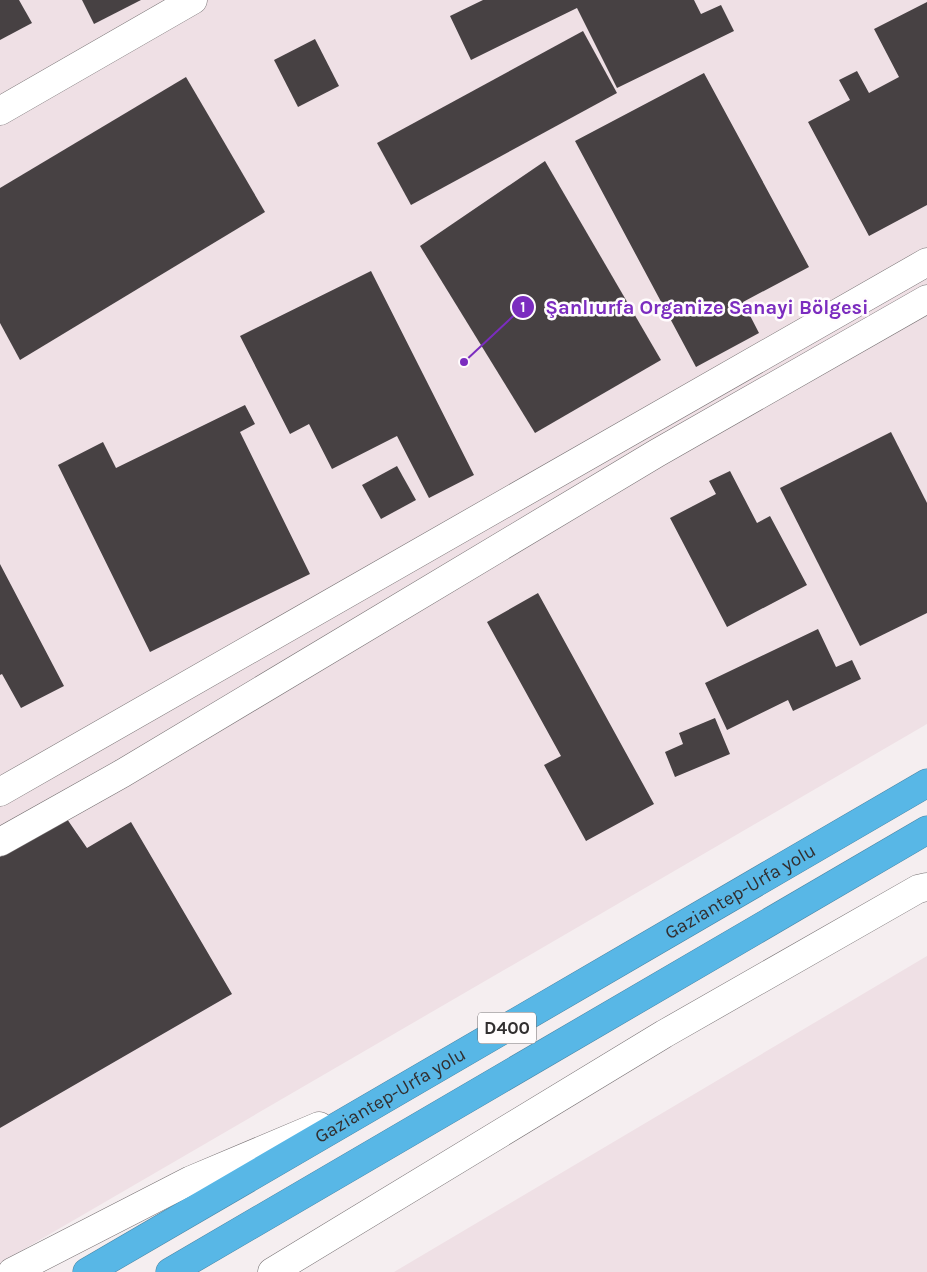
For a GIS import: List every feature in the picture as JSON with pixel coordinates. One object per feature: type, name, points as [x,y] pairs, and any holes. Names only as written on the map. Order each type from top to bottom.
[{"type":"highway","name":"Gaziantep-Urfa yolu","points":[[87,1272],[927,783]]},
{"type":"highway","name":"D400","points":[[170,1272],[927,830]]},
{"type":"street","points":[[0,111],[193,0]]},
{"type":"street","points":[[0,792],[927,262]]},
{"type":"street","points":[[0,842],[131,768],[657,453],[927,299]]},
{"type":"street","points":[[272,1272],[664,1034],[918,889],[927,888]]},
{"type":"street","points":[[12,1272],[191,1180],[383,1100]]},
{"type":"street","points":[[180,1272],[203,1253]]},
{"type":"shaded area","points":[[0,0],[927,0],[927,724],[0,1263]]},
{"type":"shaded area","points":[[927,956],[927,1272],[394,1272]]},
{"type":"building","points":[[0,0],[19,0],[32,23],[0,40]]},
{"type":"building","points":[[82,0],[141,0],[94,24]]},
{"type":"building","points":[[483,0],[694,0],[701,14],[721,5],[734,31],[617,88],[577,8],[471,60],[450,16]]},
{"type":"building","points":[[927,2],[927,205],[869,236],[808,122],[850,100],[839,80],[857,71],[869,93],[899,77],[874,29]]},
{"type":"building","points":[[583,31],[617,93],[411,205],[377,143]]},
{"type":"building","points":[[315,39],[339,86],[298,107],[274,60]]},
{"type":"building","points":[[704,73],[809,267],[743,302],[759,333],[696,367],[575,141]]},
{"type":"building","points":[[186,77],[265,212],[20,360],[0,323],[0,188]]},
{"type":"building","points":[[545,161],[661,360],[535,433],[420,246]]},
{"type":"building","points":[[371,271],[474,475],[429,498],[397,436],[332,469],[309,424],[290,434],[240,336]]},
{"type":"building","points":[[245,405],[255,424],[240,432],[310,574],[150,652],[58,465],[103,442],[116,468]]},
{"type":"building","points":[[891,432],[927,503],[927,613],[860,646],[780,488]]},
{"type":"building","points":[[397,466],[416,500],[381,519],[362,485]]},
{"type":"building","points":[[730,471],[757,523],[770,516],[807,585],[727,627],[670,518],[716,494],[709,481]]},
{"type":"building","points":[[0,564],[64,686],[21,708],[2,674],[0,675]]},
{"type":"building","points":[[538,593],[654,804],[586,841],[544,765],[561,756],[487,622]]},
{"type":"building","points":[[818,629],[836,667],[852,660],[861,679],[793,711],[788,700],[727,730],[705,683]]},
{"type":"building","points":[[715,718],[730,754],[675,777],[665,752],[683,744],[679,733]]},
{"type":"building","points":[[67,819],[87,848],[131,822],[232,994],[0,1128],[0,857]]},
{"type":"place","name":"Şanlıurfa Organize Sanayi Bölgesi","points":[[464,362]]}]
